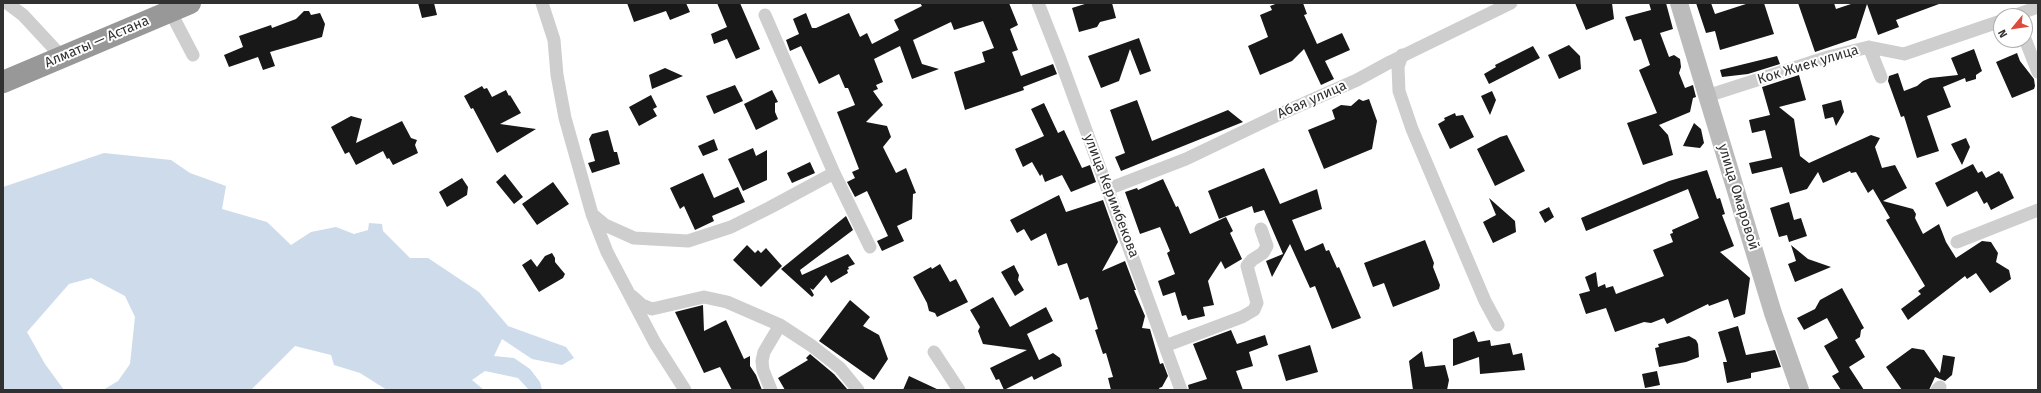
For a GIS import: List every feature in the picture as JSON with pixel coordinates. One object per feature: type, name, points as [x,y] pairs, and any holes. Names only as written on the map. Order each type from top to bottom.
[{"type":"highway","name":"Алматы — Астана","points":[[3,82],[62,57],[164,9],[190,3]]},
{"type":"street","points":[[7,3],[23,15],[62,57]]},
{"type":"street","points":[[542,3],[554,40],[557,75],[565,118],[592,214],[607,252],[654,343],[684,390]]},
{"type":"street","name":"улица Керимбекова","points":[[1038,3],[1181,390]]},
{"type":"street","name":"Абая улица","points":[[1108,189],[1186,159],[1278,115],[1357,80],[1491,8],[1511,3]]},
{"type":"street","name":"улица Омаровой","points":[[1679,3],[1773,314],[1800,390]]},
{"type":"street","points":[[164,9],[193,55]]},
{"type":"street","points":[[765,15],[834,173],[870,247]]},
{"type":"street","name":"Кок Жиек улица","points":[[1707,96],[1828,57],[1869,47],[1904,54],[1993,24]]},
{"type":"street","points":[[1869,47],[1880,77]]},
{"type":"street","points":[[2029,48],[2038,72]]},
{"type":"street","points":[[1402,55],[1398,67],[1399,91],[1412,129],[1485,301],[1498,325]]},
{"type":"street","points":[[592,214],[605,225],[634,238],[688,241],[731,227],[834,173]]},
{"type":"street","points":[[1957,242],[2038,210]]},
{"type":"street","points":[[1166,346],[1242,317],[1254,310],[1257,303],[1247,266],[1252,260],[1263,252],[1267,246],[1261,229]]},
{"type":"street","points":[[629,293],[635,300],[652,308],[704,297],[727,302],[780,325],[812,346],[840,368],[858,390]]},
{"type":"street","points":[[771,390],[763,370],[762,361],[764,352],[780,325]]},
{"type":"street","points":[[934,352],[959,390]]},
{"type":"water","points":[[104,153],[171,160],[190,173],[226,186],[222,209],[267,222],[291,245],[311,232],[336,227],[354,234],[368,230],[369,223],[382,224],[383,231],[410,258],[428,258],[479,292],[508,326],[566,347],[574,358],[562,365],[532,359],[502,339],[494,356],[514,358],[530,369],[540,382],[542,390],[529,390],[518,378],[485,371],[472,380],[484,390],[387,390],[360,373],[334,365],[331,355],[295,346],[251,390],[103,390],[118,381],[130,364],[135,317],[125,296],[91,278],[69,284],[27,332],[45,364],[64,390],[3,390],[3,187]]},
{"type":"building","points":[[418,3],[434,3],[437,15],[422,18]]},
{"type":"building","points":[[627,3],[686,3],[690,12],[670,20],[666,11],[634,22]]},
{"type":"building","points":[[717,3],[740,3],[760,49],[736,59],[727,39],[714,44],[711,34],[727,27]]},
{"type":"building","points":[[920,3],[1009,3],[1018,25],[1010,29],[1018,50],[1012,52],[1021,76],[1053,64],[1057,74],[1023,87],[1024,90],[965,110],[954,72],[985,62],[982,52],[994,48],[983,21],[954,30],[951,22],[913,40],[922,64],[939,69],[912,79],[900,46],[874,59],[883,82],[876,85],[878,89],[873,91],[883,105],[866,122],[887,126],[891,137],[883,147],[896,173],[906,168],[916,193],[913,194],[912,219],[897,226],[904,241],[882,251],[877,241],[888,236],[867,191],[855,197],[847,182],[855,178],[852,172],[859,169],[837,112],[855,105],[848,88],[845,88],[839,74],[819,84],[801,46],[790,51],[786,40],[799,34],[793,19],[806,13],[812,28],[816,28],[849,13],[860,37],[867,33],[872,44],[899,30],[894,20],[922,6]]},
{"type":"building","points":[[1088,3],[1112,3],[1116,18],[1100,22],[1097,27],[1079,32],[1072,8]]},
{"type":"building","points":[[1278,3],[1303,3],[1307,14],[1304,15],[1317,44],[1342,33],[1350,50],[1325,61],[1334,79],[1321,85],[1304,49],[1292,61],[1260,75],[1248,46],[1268,37],[1260,15],[1272,10],[1270,6]]},
{"type":"building","points":[[1575,3],[1612,3],[1614,19],[1586,30]]},
{"type":"building","points":[[1649,3],[1666,3],[1673,29],[1660,33],[1669,57],[1674,55],[1680,59],[1681,67],[1679,73],[1685,88],[1693,85],[1696,97],[1693,98],[1690,112],[1659,125],[1668,135],[1673,155],[1643,165],[1627,123],[1657,113],[1639,70],[1650,65],[1641,39],[1634,41],[1625,17],[1651,10]]},
{"type":"building","points":[[1696,3],[1711,3],[1715,14],[1749,3],[1764,3],[1774,34],[1720,50],[1715,31],[1706,33]]},
{"type":"building","points":[[1798,3],[1834,3],[1836,9],[1854,3],[1939,4],[1896,20],[1899,27],[1878,35],[1867,4],[1856,38],[1815,52]]},
{"type":"building","points":[[304,11],[309,11],[311,15],[320,13],[325,24],[322,37],[270,52],[275,66],[263,70],[258,57],[229,67],[224,55],[243,47],[239,36],[271,25],[272,28],[296,19]]},
{"type":"building","points":[[1139,38],[1151,71],[1140,75],[1130,49],[1119,81],[1101,88],[1088,56]]},
{"type":"building","points":[[1569,45],[1580,56],[1581,69],[1559,79],[1548,55]]},
{"type":"building","points":[[1533,46],[1540,58],[1489,84],[1484,74],[1496,67],[1495,65]]},
{"type":"building","points":[[1974,49],[1982,71],[1976,75],[1976,79],[1966,82],[1965,78],[1943,87],[1951,107],[1927,116],[1939,151],[1917,158],[1904,116],[1901,117],[1888,81],[1889,76],[1898,73],[1904,91],[1917,86],[1930,78],[1958,75],[1951,58]]},
{"type":"building","points":[[2017,53],[2020,61],[2034,79],[2035,86],[2034,89],[2012,98],[1996,62]]},
{"type":"building","points":[[1777,56],[1780,64],[1748,74],[1722,77],[1720,70]]},
{"type":"building","points":[[665,68],[683,76],[652,89],[649,75]]},
{"type":"building","points":[[1799,75],[1806,100],[1779,107],[1794,119],[1800,156],[1809,163],[1871,135],[1880,138],[1875,147],[1882,168],[1895,165],[1907,188],[1883,201],[1913,209],[1916,214],[1915,218],[1923,234],[1939,224],[1946,242],[1956,258],[1982,241],[1991,242],[1998,253],[1996,262],[2009,270],[2011,279],[1990,293],[1976,273],[1967,279],[1965,276],[1908,320],[1901,309],[1921,294],[1918,291],[1925,286],[1886,220],[1890,218],[1873,189],[1868,193],[1856,172],[1851,173],[1850,171],[1823,183],[1818,172],[1807,189],[1790,194],[1782,167],[1752,174],[1749,163],[1772,158],[1765,130],[1752,133],[1749,120],[1770,115],[1762,87]]},
{"type":"building","points":[[735,85],[743,101],[714,114],[706,96]]},
{"type":"building","points":[[482,86],[484,89],[487,88],[492,97],[506,90],[521,113],[500,124],[536,129],[497,153],[473,108],[471,109],[464,96]]},
{"type":"building","points":[[772,90],[778,102],[775,103],[775,112],[778,119],[756,130],[744,104]]},
{"type":"building","points":[[1492,91],[1496,100],[1490,115],[1481,96]]},
{"type":"building","points":[[651,95],[657,107],[653,109],[657,116],[639,126],[629,107]]},
{"type":"building","points":[[1359,99],[1363,101],[1369,99],[1377,121],[1372,149],[1324,169],[1308,130],[1335,119],[1332,110],[1341,105],[1351,106]]},
{"type":"building","points":[[1137,100],[1152,141],[1228,110],[1243,122],[1121,171],[1115,157],[1125,153],[1110,110]]},
{"type":"building","points":[[1841,100],[1844,112],[1836,126],[1833,117],[1825,119],[1822,105]]},
{"type":"building","points":[[1044,103],[1058,133],[1064,130],[1082,168],[1090,165],[1096,182],[1071,192],[1062,175],[1045,182],[1042,174],[1040,176],[1032,162],[1023,167],[1015,149],[1044,136],[1031,109]]},
{"type":"building","points":[[1455,113],[1456,116],[1463,115],[1474,137],[1450,149],[1438,124],[1445,120],[1444,118]]},
{"type":"building","points":[[351,116],[362,119],[356,143],[402,121],[411,138],[417,140],[415,145],[418,153],[393,165],[389,158],[387,159],[383,151],[356,165],[349,152],[345,154],[331,127]]},
{"type":"building","points":[[1694,123],[1701,129],[1704,143],[1700,148],[1683,146]]},
{"type":"building","points":[[608,130],[614,152],[617,152],[620,164],[592,173],[588,163],[595,161],[589,139],[592,134]]},
{"type":"building","points":[[1507,135],[1525,171],[1495,186],[1477,149]]},
{"type":"building","points":[[1966,138],[1970,147],[1962,165],[1951,144]]},
{"type":"building","points":[[714,139],[718,150],[703,156],[698,146]]},
{"type":"building","points":[[753,148],[756,156],[767,150],[767,180],[743,191],[728,159]]},
{"type":"building","points":[[810,162],[815,173],[792,183],[787,173]]},
{"type":"building","points":[[1973,164],[1978,173],[1982,171],[1986,178],[1999,171],[2001,174],[2002,173],[2014,198],[1991,210],[1987,202],[1984,204],[1977,191],[1947,207],[1935,183]]},
{"type":"building","points":[[1264,168],[1280,204],[1317,189],[1322,209],[1292,220],[1305,251],[1323,243],[1326,251],[1329,250],[1337,268],[1339,267],[1361,318],[1332,329],[1315,286],[1310,288],[1290,244],[1272,277],[1266,261],[1283,254],[1264,210],[1254,213],[1252,206],[1219,219],[1208,191]]},
{"type":"building","points":[[1707,170],[1717,199],[1720,198],[1725,214],[1722,215],[1734,246],[1720,252],[1750,278],[1745,314],[1734,318],[1728,299],[1709,306],[1708,304],[1667,324],[1664,318],[1651,323],[1644,322],[1615,332],[1606,308],[1586,314],[1579,294],[1590,291],[1585,277],[1596,272],[1598,287],[1605,284],[1606,288],[1613,286],[1616,294],[1664,276],[1653,250],[1673,242],[1670,234],[1673,233],[1672,230],[1699,218],[1688,189],[1586,231],[1581,218],[1669,181]]},
{"type":"building","points":[[703,173],[714,198],[738,187],[745,202],[712,216],[714,221],[695,230],[684,206],[680,209],[670,188]]},
{"type":"building","points":[[505,174],[523,197],[514,204],[496,182]]},
{"type":"building","points":[[462,178],[468,187],[467,195],[447,207],[439,192]]},
{"type":"building","points":[[1163,179],[1176,207],[1178,206],[1190,234],[1226,217],[1233,231],[1230,233],[1242,259],[1225,269],[1221,261],[1208,281],[1214,305],[1203,307],[1205,316],[1188,320],[1186,315],[1182,316],[1175,292],[1163,296],[1158,281],[1175,274],[1167,253],[1170,251],[1160,227],[1140,234],[1125,192],[1137,188],[1138,190]]},
{"type":"building","points":[[553,182],[569,204],[537,225],[522,204]]},
{"type":"building","points":[[1059,195],[1066,212],[1103,200],[1118,242],[1102,271],[1125,261],[1136,290],[1134,290],[1145,316],[1142,328],[1150,329],[1160,364],[1163,363],[1168,376],[1162,387],[1159,388],[1160,390],[1111,390],[1108,378],[1113,377],[1106,353],[1103,354],[1095,330],[1098,329],[1088,297],[1080,300],[1067,263],[1058,266],[1046,233],[1031,241],[1024,229],[1017,233],[1010,220]]},
{"type":"building","points":[[1489,198],[1515,221],[1516,232],[1493,243],[1483,222],[1496,215]]},
{"type":"building","points":[[1789,202],[1794,220],[1801,218],[1807,236],[1789,242],[1787,235],[1779,237],[1770,208]]},
{"type":"building","points":[[1549,207],[1554,217],[1545,223],[1539,212]]},
{"type":"building","points":[[846,216],[853,230],[800,270],[802,275],[848,254],[855,264],[848,267],[848,273],[831,283],[826,275],[813,290],[810,288],[814,295],[812,297],[781,269]]},
{"type":"building","points":[[1425,240],[1434,263],[1433,267],[1440,285],[1439,289],[1393,307],[1384,283],[1373,287],[1364,263]]},
{"type":"building","points":[[747,245],[755,253],[758,250],[761,253],[766,248],[782,266],[761,287],[733,260]]},
{"type":"building","points":[[1791,245],[1808,259],[1831,267],[1795,282],[1788,264],[1796,261]]},
{"type":"building","points":[[552,253],[555,258],[555,262],[565,274],[563,278],[539,292],[522,265],[531,259],[537,267],[545,256]]},
{"type":"building","points":[[940,264],[950,282],[956,279],[968,302],[937,317],[935,313],[929,311],[927,303],[913,277],[931,267],[932,269]]},
{"type":"building","points":[[1014,265],[1019,275],[1018,280],[1024,290],[1015,296],[1001,272]]},
{"type":"building","points":[[1842,288],[1864,328],[1861,330],[1860,337],[1855,340],[1865,357],[1849,367],[1864,390],[1841,390],[1832,376],[1839,372],[1824,346],[1838,338],[1827,318],[1804,330],[1797,318],[1815,309],[1820,300]]},
{"type":"building","points":[[993,297],[1010,327],[1046,307],[1053,321],[1027,334],[1039,360],[1053,353],[1060,358],[1062,366],[1034,380],[1032,376],[1004,390],[999,379],[996,380],[990,368],[1027,350],[983,344],[978,331],[980,327],[970,310]]},
{"type":"building","points":[[850,300],[870,317],[863,326],[879,335],[888,359],[874,380],[819,341]]},
{"type":"building","points":[[703,305],[704,331],[726,320],[744,359],[750,356],[750,366],[756,375],[762,390],[732,390],[720,367],[704,373],[675,312]]},
{"type":"building","points":[[1738,326],[1746,355],[1775,350],[1781,367],[1751,373],[1751,378],[1727,383],[1723,362],[1727,362],[1718,332]]},
{"type":"building","points":[[1231,330],[1237,344],[1265,335],[1268,345],[1249,352],[1253,366],[1236,371],[1243,390],[1189,390],[1188,385],[1207,379],[1193,344]]},
{"type":"building","points":[[1474,331],[1478,342],[1490,340],[1491,346],[1510,343],[1513,355],[1522,353],[1525,370],[1480,374],[1479,357],[1453,366],[1453,339]]},
{"type":"building","points":[[1689,336],[1696,340],[1698,344],[1699,357],[1686,362],[1659,367],[1655,348],[1659,347],[1658,344]]},
{"type":"building","points":[[1310,345],[1318,372],[1286,381],[1278,355]]},
{"type":"building","points":[[1912,348],[1924,350],[1940,373],[1943,355],[1955,357],[1952,375],[1945,381],[1935,377],[1929,390],[1902,390],[1886,367]]},
{"type":"building","points":[[1422,351],[1425,367],[1445,365],[1449,380],[1447,390],[1413,390],[1409,361]]},
{"type":"building","points":[[810,354],[834,374],[848,390],[785,390],[778,378],[808,360],[806,358]]},
{"type":"building","points":[[1657,371],[1660,385],[1645,388],[1642,374]]},
{"type":"building","points":[[909,376],[939,390],[903,390]]}]
